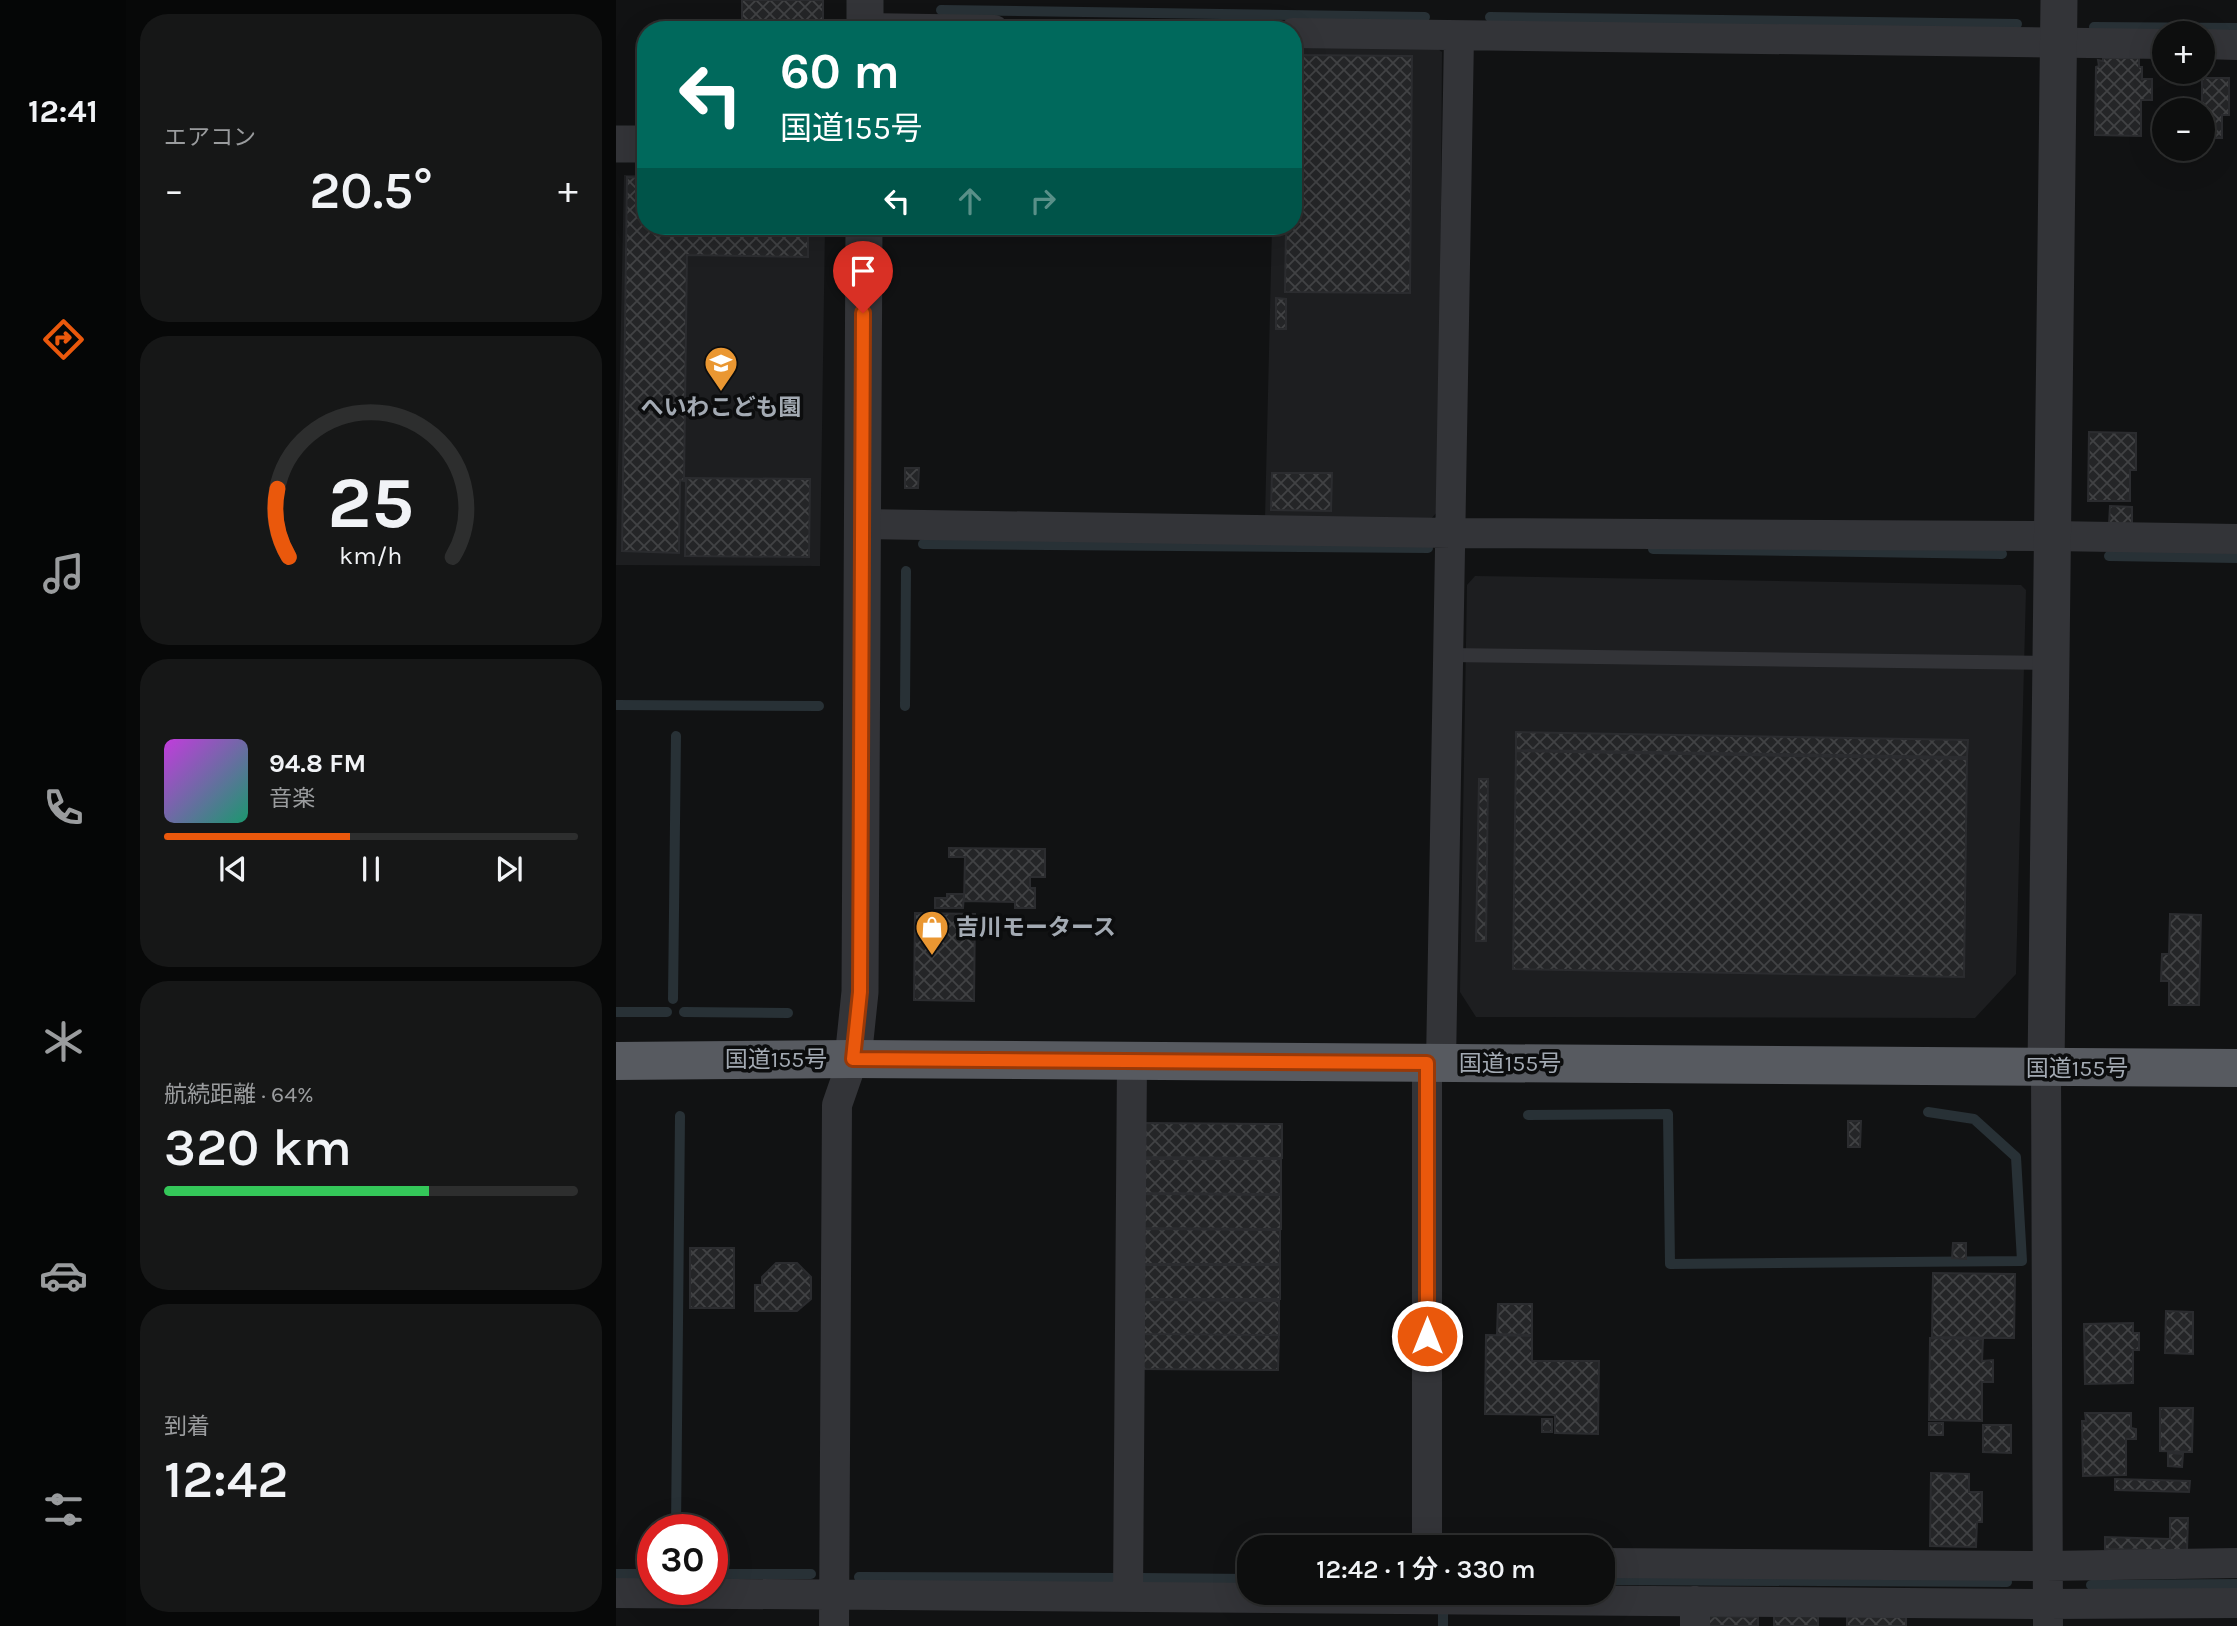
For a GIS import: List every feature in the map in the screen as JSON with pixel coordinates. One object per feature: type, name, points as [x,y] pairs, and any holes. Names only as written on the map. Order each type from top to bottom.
[{"type":"highway","name":"国道155号","points":[[616,1060],[853,1059],[2237,1068]]},
{"type":"street","points":[[2047,1615],[2046,1068],[2059,0]]},
{"type":"street","points":[[865,19],[888,21]]},
{"type":"street","points":[[1302,33],[2152,44]]},
{"type":"street","points":[[1427,1535],[1434,1063],[1451,533],[1459,36]]},
{"type":"street","points":[[2215,44],[2237,45]]},
{"type":"street","points":[[616,144],[637,144]]},
{"type":"street","points":[[834,1626],[837,1105],[853,1059],[860,992],[864,235]]},
{"type":"street","points":[[862,524],[1451,533],[2052,536],[2237,540]]},
{"type":"street","points":[[1128,1597],[1132,1061]]},
{"type":"street","points":[[1615,1563],[2047,1566],[2237,1563]]},
{"type":"street","points":[[616,1593],[1237,1597]]},
{"type":"street","points":[[1561,1605],[1695,1614],[2047,1615],[2237,1603]]},
{"type":"lane","points":[[1448,655],[2051,663]]},
{"type":"shaded area","points":[[1302,45],[1434,46],[1442,52],[1439,510],[1429,521],[1265,519],[1272,235],[1302,235]]},
{"type":"shaded area","name":"へいわこども園","points":[[624,175],[637,175],[637,235],[825,235],[820,566],[616,565]]},
{"type":"shaded area","points":[[1475,576],[2021,585],[2026,590],[2016,974],[1975,1018],[1476,1017],[1460,992],[1467,585]]},
{"type":"building","points":[[742,0],[823,0],[823,21],[742,21]]},
{"type":"building","points":[[1302,55],[1412,56],[1410,293],[1285,292],[1286,235],[1302,235]]},
{"type":"building","points":[[2103,58],[2139,58],[2142,79],[2152,79],[2152,100],[2141,100],[2141,136],[2095,135],[2096,67],[2099,66],[2098,60],[2103,61]]},
{"type":"building","points":[[2215,78],[2229,78],[2229,115],[2222,115],[2222,138],[2215,138],[2215,98],[2202,98],[2202,84],[2215,84]]},
{"type":"building","points":[[627,177],[637,178],[637,235],[808,235],[808,257],[687,255],[684,481],[680,480],[679,553],[622,551]]},
{"type":"building","points":[[1276,298],[1286,299],[1286,329],[1276,329]]},
{"type":"building","points":[[2089,432],[2136,433],[2136,470],[2130,470],[2130,501],[2088,501]]},
{"type":"building","points":[[905,468],[919,468],[918,488],[905,488]]},
{"type":"building","points":[[1272,473],[1332,473],[1331,511],[1271,510]]},
{"type":"building","points":[[686,478],[810,479],[809,557],[685,556]]},
{"type":"building","points":[[2110,506],[2132,507],[2132,525],[2109,524]]},
{"type":"building","points":[[1516,732],[1968,740],[1967,757],[1516,750]]},
{"type":"building","points":[[1516,751],[1967,759],[1964,977],[1513,969]]},
{"type":"building","points":[[1479,779],[1488,779],[1486,941],[1476,941]]},
{"type":"building","points":[[949,848],[1045,849],[1045,877],[1030,877],[1030,888],[1035,888],[1035,908],[1015,908],[1015,902],[964,901],[965,857],[949,857]]},
{"type":"building","points":[[947,894],[964,894],[963,908],[935,908],[935,898],[947,898]]},
{"type":"building","points":[[915,913],[975,914],[974,1001],[914,1000]]},
{"type":"building","points":[[2170,914],[2201,915],[2199,1005],[2169,1005],[2169,981],[2161,981],[2162,954],[2169,954]]},
{"type":"building","points":[[1848,1121],[1861,1121],[1860,1147],[1848,1147]]},
{"type":"building","points":[[1145,1123],[1282,1124],[1282,1158],[1145,1157]]},
{"type":"building","points":[[1144,1159],[1281,1159],[1281,1194],[1145,1193]]},
{"type":"building","points":[[1144,1194],[1281,1195],[1281,1229],[1144,1228]]},
{"type":"building","points":[[1144,1229],[1280,1230],[1280,1264],[1143,1264]]},
{"type":"building","points":[[1953,1243],[1966,1243],[1966,1259],[1952,1258]]},
{"type":"building","points":[[690,1248],[734,1248],[734,1308],[690,1308]]},
{"type":"building","points":[[776,1263],[797,1263],[811,1277],[811,1299],[797,1311],[755,1311],[755,1285],[762,1285],[762,1277]]},
{"type":"building","points":[[1143,1265],[1280,1265],[1280,1299],[1143,1299]]},
{"type":"building","points":[[1933,1273],[2015,1274],[2014,1338],[1932,1337]]},
{"type":"building","points":[[1142,1300],[1279,1301],[1279,1335],[1143,1334]]},
{"type":"building","points":[[1498,1304],[1532,1304],[1532,1335],[1497,1334]]},
{"type":"building","points":[[2166,1311],[2193,1312],[2193,1354],[2165,1353]]},
{"type":"building","points":[[2133,1323],[2133,1333],[2139,1333],[2139,1350],[2133,1350],[2133,1383],[2085,1384],[2084,1324]]},
{"type":"building","points":[[1142,1334],[1279,1335],[1278,1370],[1142,1369]]},
{"type":"building","points":[[1486,1335],[1532,1336],[1532,1361],[1599,1361],[1598,1434],[1555,1433],[1555,1415],[1485,1414]]},
{"type":"building","points":[[1930,1338],[1983,1339],[1982,1361],[1993,1360],[1993,1382],[1982,1382],[1982,1421],[1929,1420]]},
{"type":"building","points":[[2160,1408],[2193,1408],[2192,1452],[2160,1451]]},
{"type":"building","points":[[2085,1413],[2131,1413],[2131,1428],[2136,1429],[2136,1439],[2126,1439],[2126,1475],[2083,1476],[2082,1421],[2086,1421]]},
{"type":"building","points":[[1542,1419],[1552,1419],[1552,1432],[1542,1432]]},
{"type":"building","points":[[1929,1423],[1943,1423],[1943,1435],[1929,1435]]},
{"type":"building","points":[[1983,1425],[2011,1425],[2011,1453],[1983,1452]]},
{"type":"building","points":[[2168,1453],[2183,1454],[2182,1467],[2168,1466]]},
{"type":"building","points":[[1931,1473],[1969,1474],[1969,1492],[1982,1492],[1982,1522],[1977,1522],[1976,1547],[1930,1546]]},
{"type":"building","points":[[2115,1479],[2190,1481],[2189,1492],[2115,1490]]},
{"type":"building","points":[[2170,1518],[2188,1518],[2187,1551],[2105,1549],[2105,1537],[2170,1539]]},
{"type":"building","points":[[1774,1615],[1818,1616],[1818,1626],[1774,1626]]},
{"type":"building","points":[[1707,1616],[1758,1617],[1758,1626],[1707,1626]]},
{"type":"building","points":[[1847,1616],[1906,1617],[1906,1626],[1847,1626]]},
{"type":"waterway","points":[[941,10],[1425,17]]},
{"type":"waterway","points":[[1490,17],[2017,24]]},
{"type":"waterway","points":[[2094,27],[2237,28]]},
{"type":"waterway","points":[[923,544],[1428,548]]},
{"type":"waterway","points":[[1653,549],[2002,554]]},
{"type":"waterway","points":[[2109,556],[2237,558]]},
{"type":"waterway","points":[[905,706],[906,571]]},
{"type":"waterway","points":[[616,705],[819,706]]},
{"type":"waterway","points":[[673,999],[676,736]]},
{"type":"waterway","points":[[616,1012],[667,1012]]},
{"type":"waterway","points":[[684,1012],[788,1013]]},
{"type":"waterway","points":[[1528,1115],[1668,1114],[1670,1264],[2022,1261],[2016,1157],[1974,1119],[1928,1112]]},
{"type":"waterway","points":[[676,1514],[680,1116]]},
{"type":"waterway","points":[[616,1574],[637,1574]]},
{"type":"waterway","points":[[728,1574],[811,1574]]},
{"type":"waterway","points":[[859,1577],[1117,1578]]},
{"type":"waterway","points":[[1141,1578],[1237,1579]]},
{"type":"waterway","points":[[1615,1580],[2007,1582]]},
{"type":"waterway","points":[[2091,1585],[2237,1584]]},
{"type":"waterway","points":[[1443,1609],[1443,1626]]},
{"type":"place","name":"へいわこども園","points":[[721,393]]},
{"type":"place","name":"吉川モータース","points":[[932,957]]},
{"type":"route","points":[[863,313],[860,992],[853,1059],[1427,1063],[1427,1336]]}]
